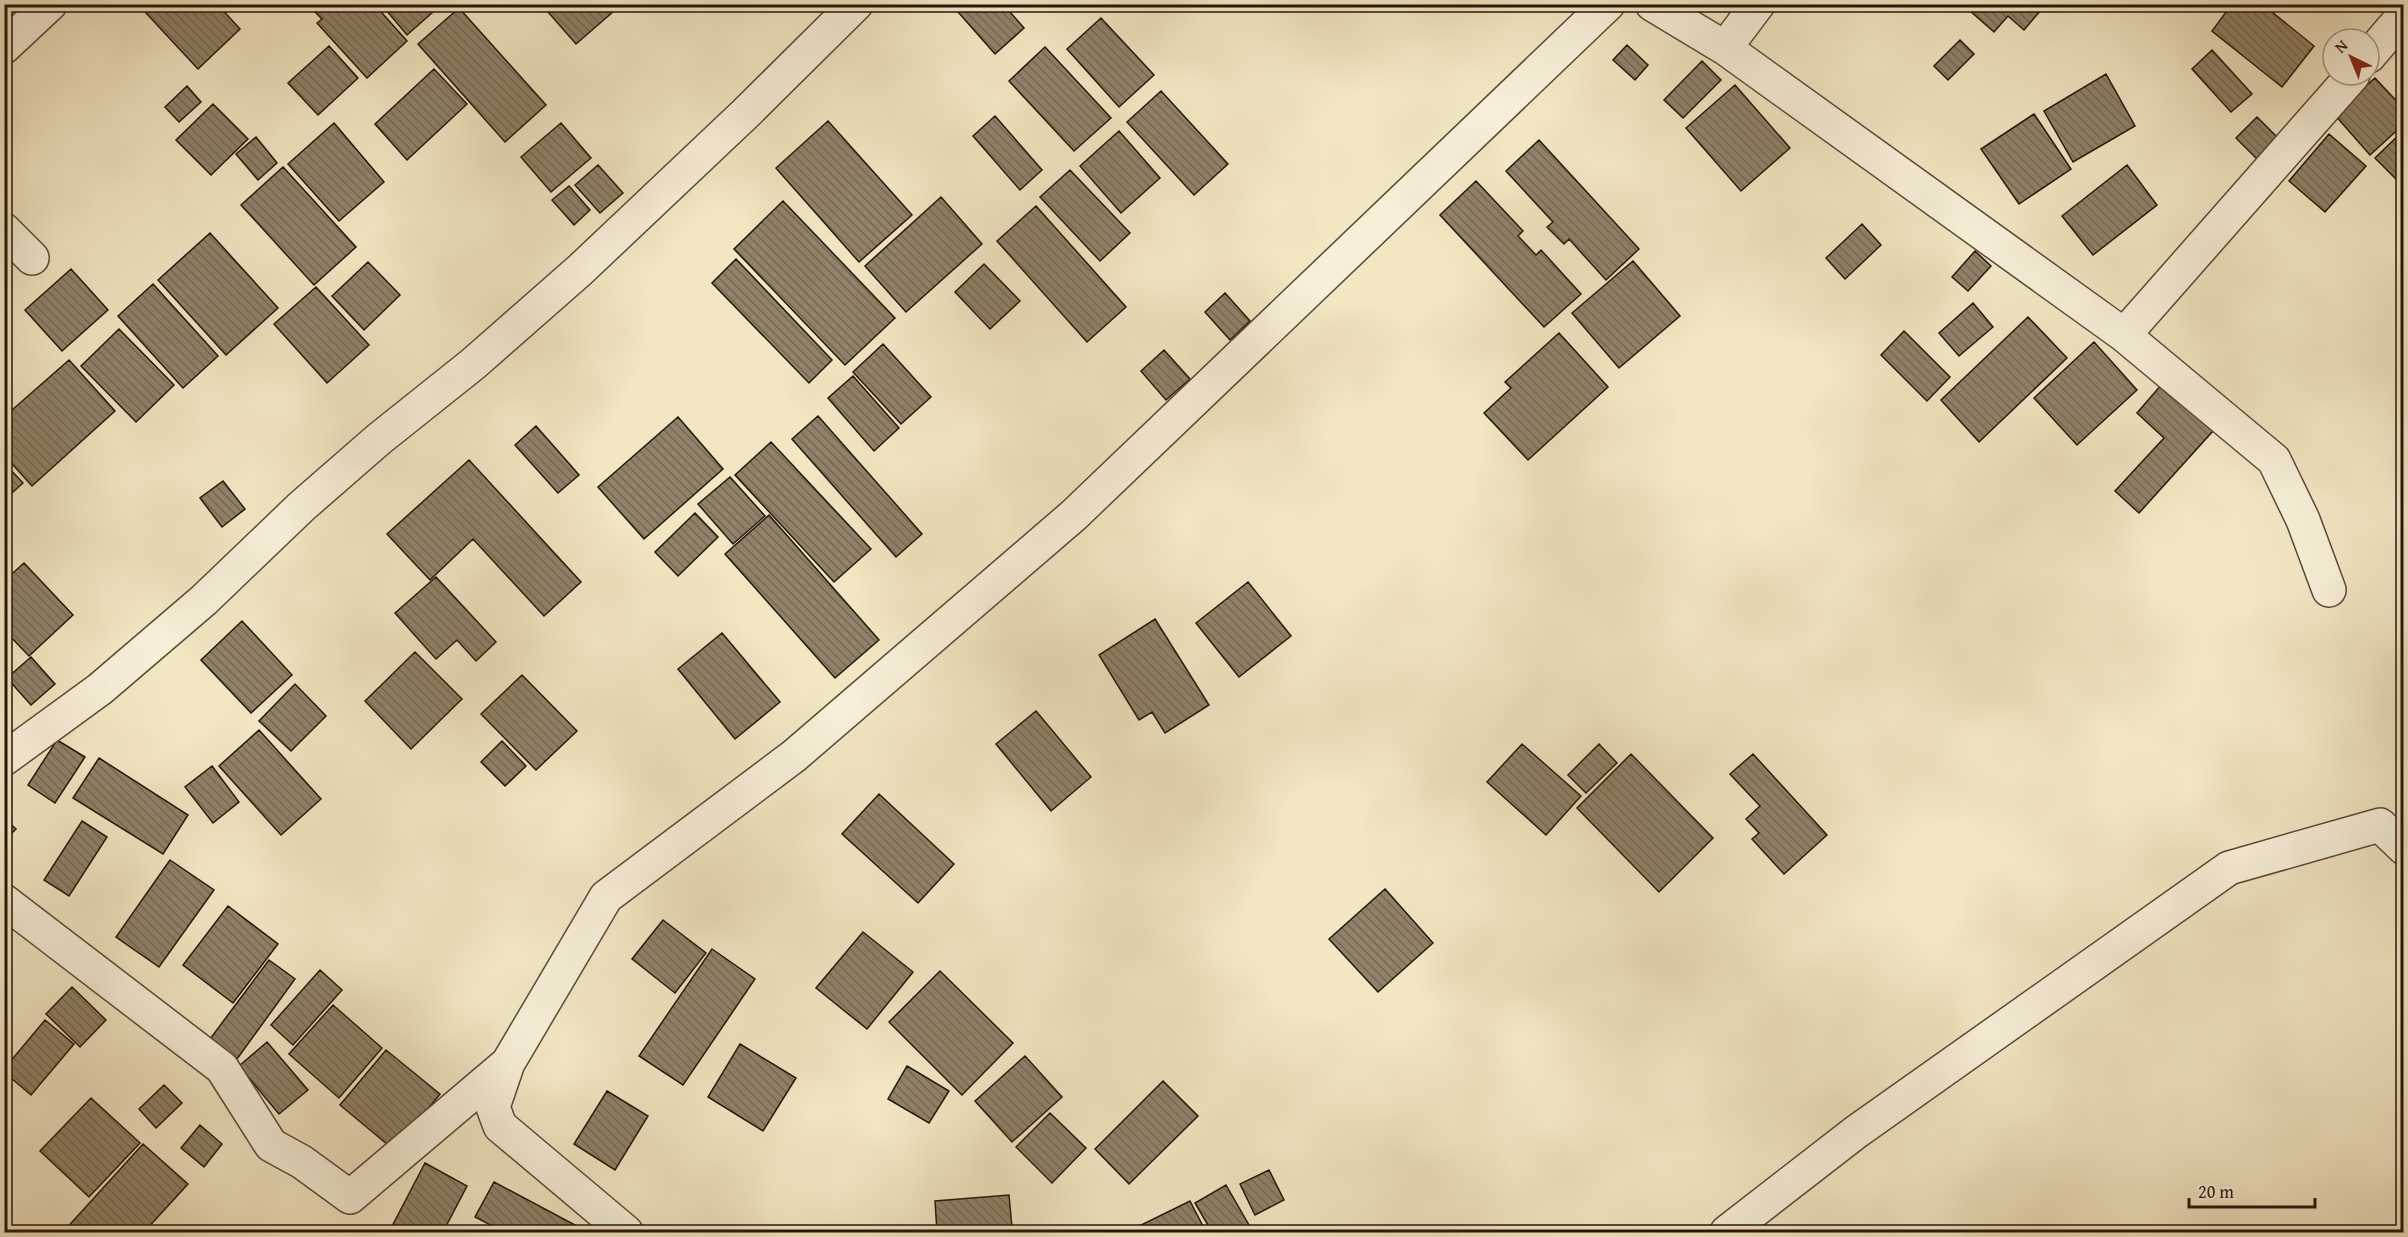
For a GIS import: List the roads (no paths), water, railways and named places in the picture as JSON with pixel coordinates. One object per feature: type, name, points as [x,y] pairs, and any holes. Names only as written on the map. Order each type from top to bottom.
[{"type":"street","points":[[4,47],[50,4]]},
{"type":"street","points":[[4,759],[108,682],[204,600],[301,507],[370,446],[473,364],[572,278],[738,121],[856,4]]},
{"type":"street","points":[[626,1233],[500,1126],[493,1107],[508,1063],[606,897],[794,756],[1074,515],[1608,4]]},
{"type":"street","points":[[1652,4],[1725,48],[2124,335],[2274,460],[2303,520],[2329,590]]},
{"type":"street","points":[[1725,48],[1758,4]]},
{"type":"street","points":[[2381,42],[2403,15]]},
{"type":"street","points":[[2124,335],[2342,87]]},
{"type":"street","points":[[4,230],[32,258]]},
{"type":"street","points":[[1727,1233],[1856,1132],[2229,868],[2380,825],[2403,848]]},
{"type":"street","points":[[4,901],[222,1068],[271,1145],[302,1162],[350,1197],[508,1063]]}]
